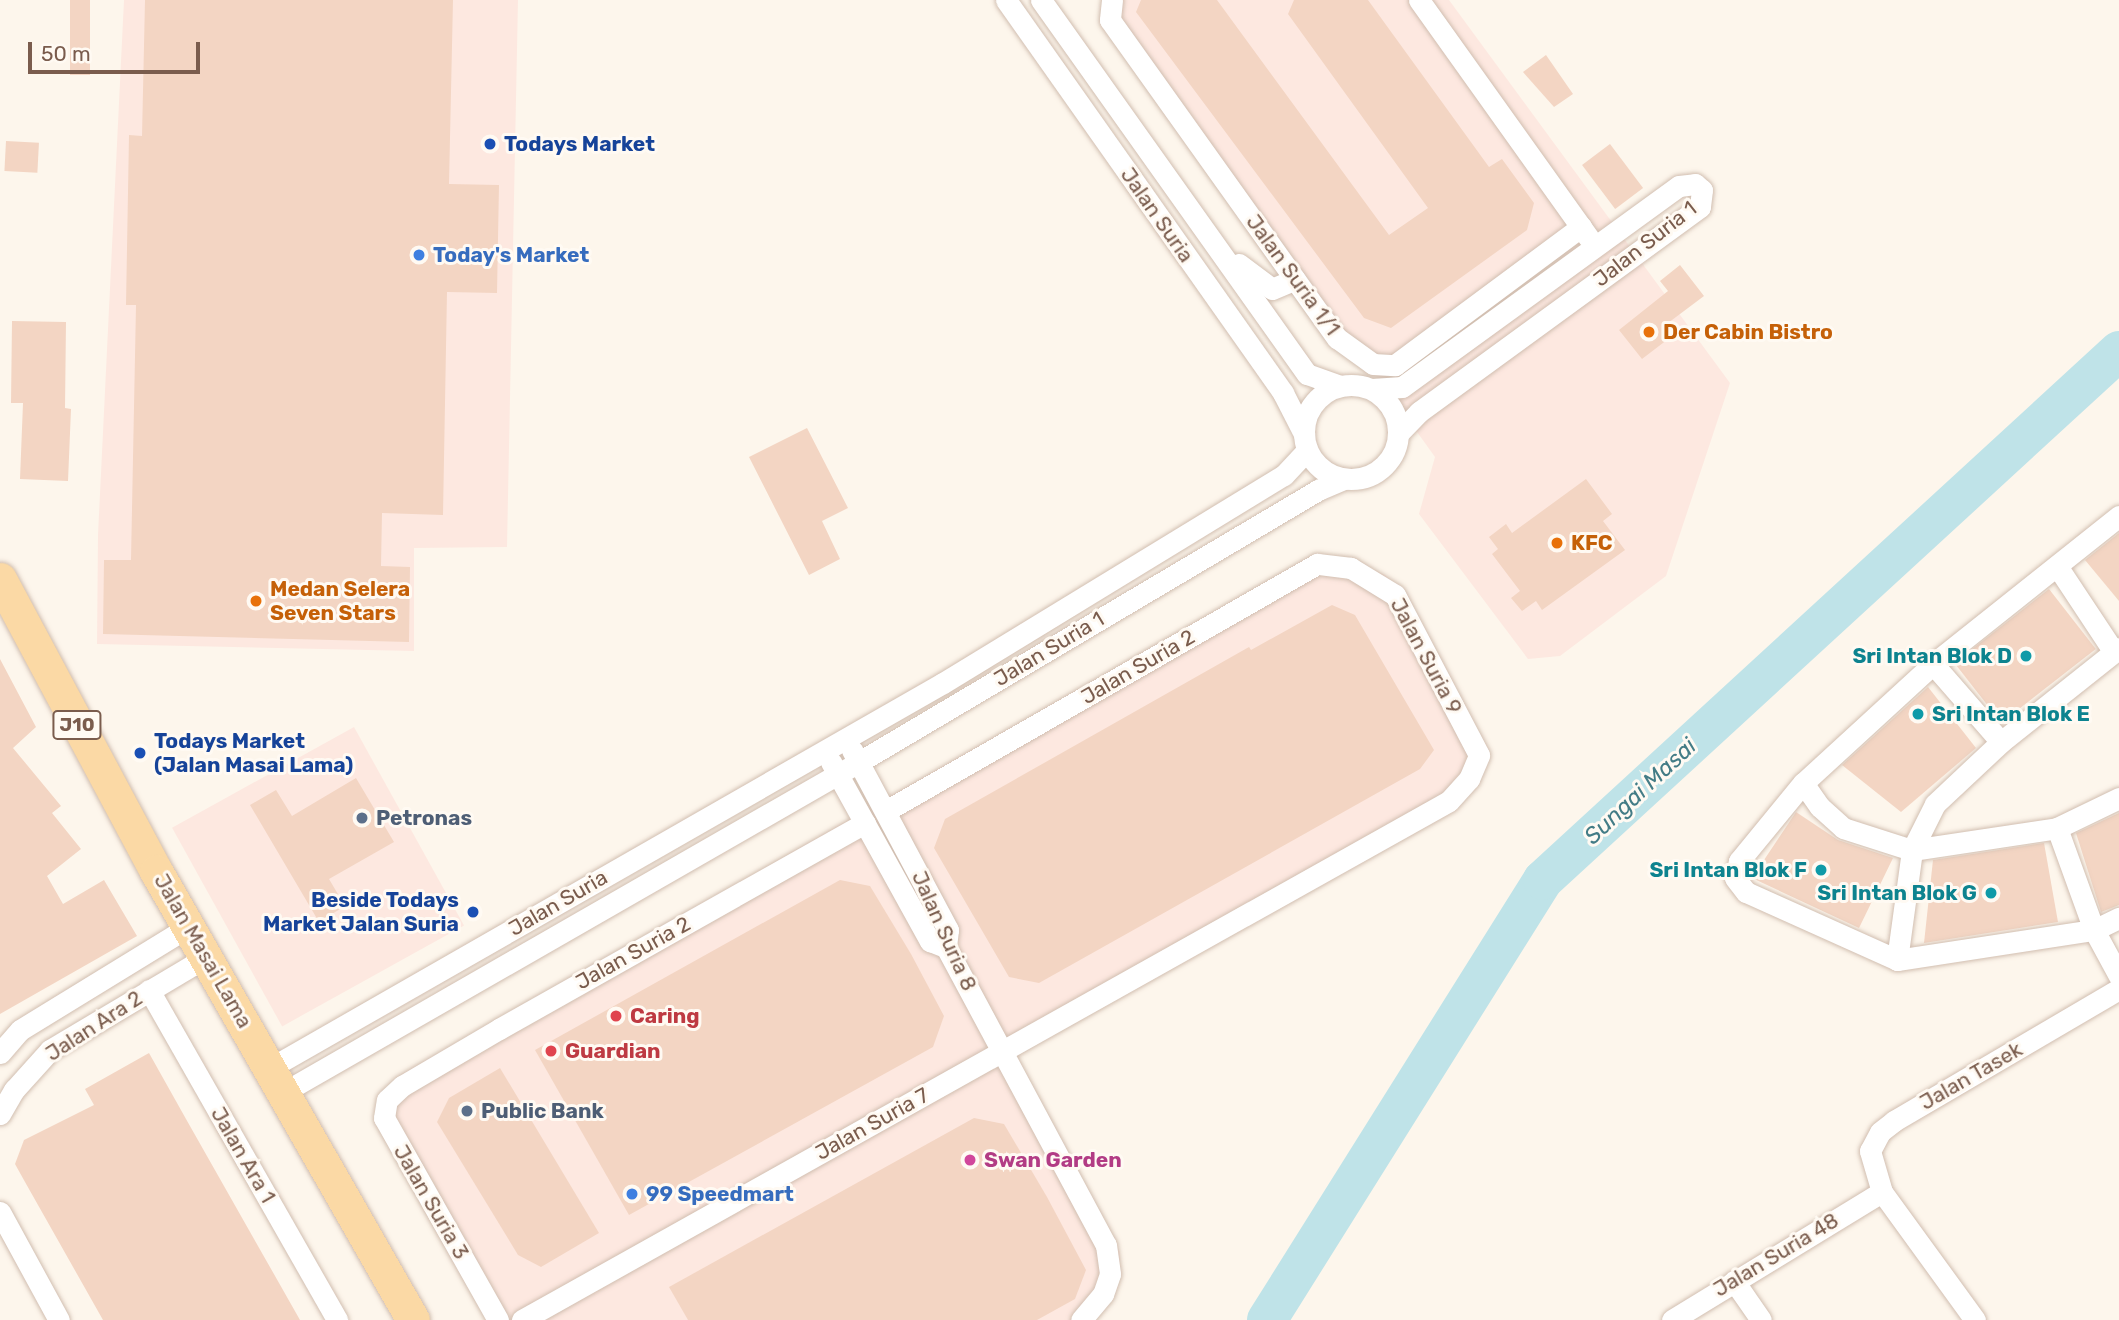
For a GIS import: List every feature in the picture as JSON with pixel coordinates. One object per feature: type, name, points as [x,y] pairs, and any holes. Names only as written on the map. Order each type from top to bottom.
[{"type":"main road","name":"Jalan Masai Lama","points":[[0,579],[188,927],[413,1320]]},
{"type":"street","name":"Jalan Suria","points":[[1006,0],[1283,393],[1306,442]]},
{"type":"street","name":"Jalan Suria","points":[[1041,0],[1307,374],[1340,386]]},
{"type":"street","name":"Jalan Suria 1/1","points":[[1112,0],[1110,20],[1337,338],[1373,364],[1395,365],[1581,227]]},
{"type":"street","points":[[1419,0],[1612,271]]},
{"type":"street","name":"Jalan Suria 1","points":[[1372,389],[1402,387],[1679,186],[1695,184],[1702,190],[1700,207],[1419,412],[1398,434]]},
{"type":"street","points":[[1214,243],[1265,286],[1277,289],[1296,279]]},
{"type":"street","points":[[1340,386],[1372,389],[1394,411],[1398,434],[1385,465],[1361,479],[1344,479],[1316,464],[1306,442],[1313,403],[1340,386]]},
{"type":"street","name":"Jalan Suria 1","points":[[845,738],[1284,475],[1306,442]]},
{"type":"street","name":"Jalan Suria 1","points":[[755,822],[1318,490],[1344,479]]},
{"type":"street","points":[[2119,516],[1933,664],[1803,783],[1739,861],[1735,878],[1746,892],[1897,960],[2094,930],[2119,918]]},
{"type":"street","name":"Jalan Suria 9","points":[[1317,564],[1351,568],[1395,595],[1479,755]]},
{"type":"street","name":"Jalan Suria 2","points":[[886,811],[1317,564]]},
{"type":"street","points":[[1897,960],[1912,850],[1935,804],[2001,742],[2117,650],[2057,566]]},
{"type":"street","points":[[1933,664],[2001,742]]},
{"type":"street","name":"Jalan Suria","points":[[277,1080],[845,738]]},
{"type":"street","name":"Jalan Suria 8","points":[[845,738],[948,930],[946,947],[1002,1051]]},
{"type":"street","points":[[825,750],[930,940],[946,947]]},
{"type":"street","name":"Jalan Suria 7","points":[[522,1320],[1449,801],[1469,779],[1479,755]]},
{"type":"street","points":[[1803,783],[1820,807],[1843,828],[1912,850],[2057,828],[2119,798]]},
{"type":"street","name":"Jalan Suria","points":[[277,1080],[755,822]]},
{"type":"street","name":"Jalan Suria 2","points":[[402,1086],[865,823]]},
{"type":"street","points":[[2057,828],[2094,930],[2119,975]]},
{"type":"street","name":"Jalan Ara 2","points":[[0,1052],[20,1030],[188,927]]},
{"type":"street","name":"Jalan Ara 2","points":[[0,1114],[14,1090],[50,1051],[206,957]]},
{"type":"street","name":"Jalan Tasek","points":[[1975,1320],[1882,1192],[1870,1151],[1880,1132],[2119,989]]},
{"type":"street","name":"Jalan Ara 1","points":[[149,990],[337,1320]]},
{"type":"street","points":[[1002,1051],[1109,1252],[1110,1274],[1103,1294],[1081,1320]]},
{"type":"street","name":"Jalan Suria 3","points":[[402,1086],[387,1100],[384,1118],[498,1320]]},
{"type":"street","name":"Jalan Suria 48","points":[[1672,1320],[1882,1192]]},
{"type":"street","points":[[0,1212],[59,1320]]},
{"type":"street","points":[[1734,1281],[1761,1320]]},
{"type":"shaded area","points":[[124,0],[518,0],[507,547],[414,548],[414,651],[97,644],[98,535]]},
{"type":"shaded area","points":[[1107,0],[1449,0],[1730,383],[1666,576],[1560,656],[1528,659],[1419,514],[1435,457]]},
{"type":"shaded area","points":[[1313,556],[1355,561],[1385,575],[1400,589],[1489,754],[1477,783],[1013,1055],[1120,1252],[1120,1274],[1094,1320],[488,1320],[380,1095],[402,1074]]},
{"type":"shaded area","points":[[354,727],[464,926],[282,1026],[172,828]]},
{"type":"building","points":[[70,0],[90,0],[90,75],[70,75]]},
{"type":"building","points":[[145,0],[453,0],[449,184],[499,185],[497,293],[447,292],[443,515],[382,513],[381,566],[410,567],[409,642],[103,634],[104,560],[131,560],[136,305],[126,305],[129,135],[142,136]]},
{"type":"building","points":[[1141,0],[1217,0],[1389,235],[1428,208],[1288,14],[1294,0],[1368,0],[1489,167],[1502,159],[1534,203],[1527,230],[1391,328],[1364,318],[1136,12]]},
{"type":"building","points":[[1546,55],[1573,94],[1554,107],[1523,72]]},
{"type":"building","points":[[6,141],[39,143],[37,173],[4,171]]},
{"type":"building","points":[[1610,144],[1643,188],[1615,209],[1582,165]]},
{"type":"building","points":[[1680,265],[1704,296],[1668,323],[1676,333],[1642,359],[1619,330],[1668,291],[1660,281]]},
{"type":"building","points":[[12,321],[66,322],[65,408],[71,409],[68,481],[20,479],[23,403],[11,403]]},
{"type":"building","points":[[807,428],[848,508],[822,521],[840,559],[809,575],[749,457]]},
{"type":"building","name":"KFC","points":[[1586,479],[1612,514],[1603,521],[1625,550],[1542,610],[1536,601],[1522,611],[1511,598],[1520,591],[1492,554],[1498,549],[1489,537],[1506,524],[1512,533]]},
{"type":"building","points":[[2119,533],[2119,601],[2085,560]]},
{"type":"building","name":"Sri Intan Blok D","points":[[2049,589],[2096,649],[2001,723],[1954,663]]},
{"type":"building","points":[[1332,605],[1355,615],[1434,750],[1420,769],[1039,983],[1009,977],[934,848],[945,819],[1249,647],[1251,650]]},
{"type":"building","points":[[0,659],[36,727],[13,748],[61,806],[52,813],[81,849],[47,876],[63,904],[104,880],[137,936],[0,1014]]},
{"type":"building","name":"Sri Intan Blok E","points":[[1928,687],[1976,748],[1901,812],[1842,765]]},
{"type":"building","points":[[356,778],[394,842],[329,879],[345,906],[319,922],[250,805],[276,790],[292,816]]},
{"type":"building","name":"Sri Intan Blok F","points":[[1796,812],[1838,840],[1893,858],[1859,928],[1752,878]]},
{"type":"building","points":[[2119,813],[2119,905],[2101,912],[2076,833]]},
{"type":"building","name":"Sri Intan Blok G","points":[[2044,843],[2058,922],[1924,943],[1933,860]]},
{"type":"building","points":[[840,880],[870,886],[911,954],[944,1016],[933,1047],[629,1215],[535,1050]]},
{"type":"building","points":[[149,1053],[300,1320],[103,1320],[15,1164],[24,1140],[94,1105],[85,1089]]},
{"type":"building","points":[[500,1068],[599,1233],[541,1267],[518,1255],[437,1122],[449,1098]]},
{"type":"building","points":[[974,1118],[1004,1124],[1047,1197],[1086,1270],[1075,1299],[1037,1320],[688,1320],[669,1287]]},
{"type":"waterway","name":"Sungai Masai","points":[[1267,1320],[1543,880],[2119,351]]},
{"type":"place","name":"Todays Market","points":[[490,144]]},
{"type":"place","name":"Today's Market","points":[[419,255]]},
{"type":"place","name":"Der Cabin Bistro","points":[[1649,332]]},
{"type":"place","name":"KFC","points":[[1557,543]]},
{"type":"place","name":"Medan Selera Seven Stars","points":[[256,601]]},
{"type":"place","name":"Sri Intan Blok D","points":[[2026,656]]},
{"type":"place","name":"Sri Intan Blok E","points":[[1918,714]]},
{"type":"place","name":"Todays Market (Jalan Masai Lama)","points":[[140,753]]},
{"type":"place","name":"Petronas","points":[[362,818]]},
{"type":"place","name":"Sri Intan Blok F","points":[[1821,870]]},
{"type":"place","name":"Sri Intan Blok G","points":[[1991,893]]},
{"type":"place","name":"Beside Todays Market Jalan Suria","points":[[473,912]]},
{"type":"place","name":"Caring","points":[[616,1016]]},
{"type":"place","name":"Guardian","points":[[551,1051]]},
{"type":"place","name":"Public Bank","points":[[467,1111]]},
{"type":"place","name":"Swan Garden","points":[[970,1160]]},
{"type":"place","name":"99 Speedmart","points":[[632,1194]]}]
